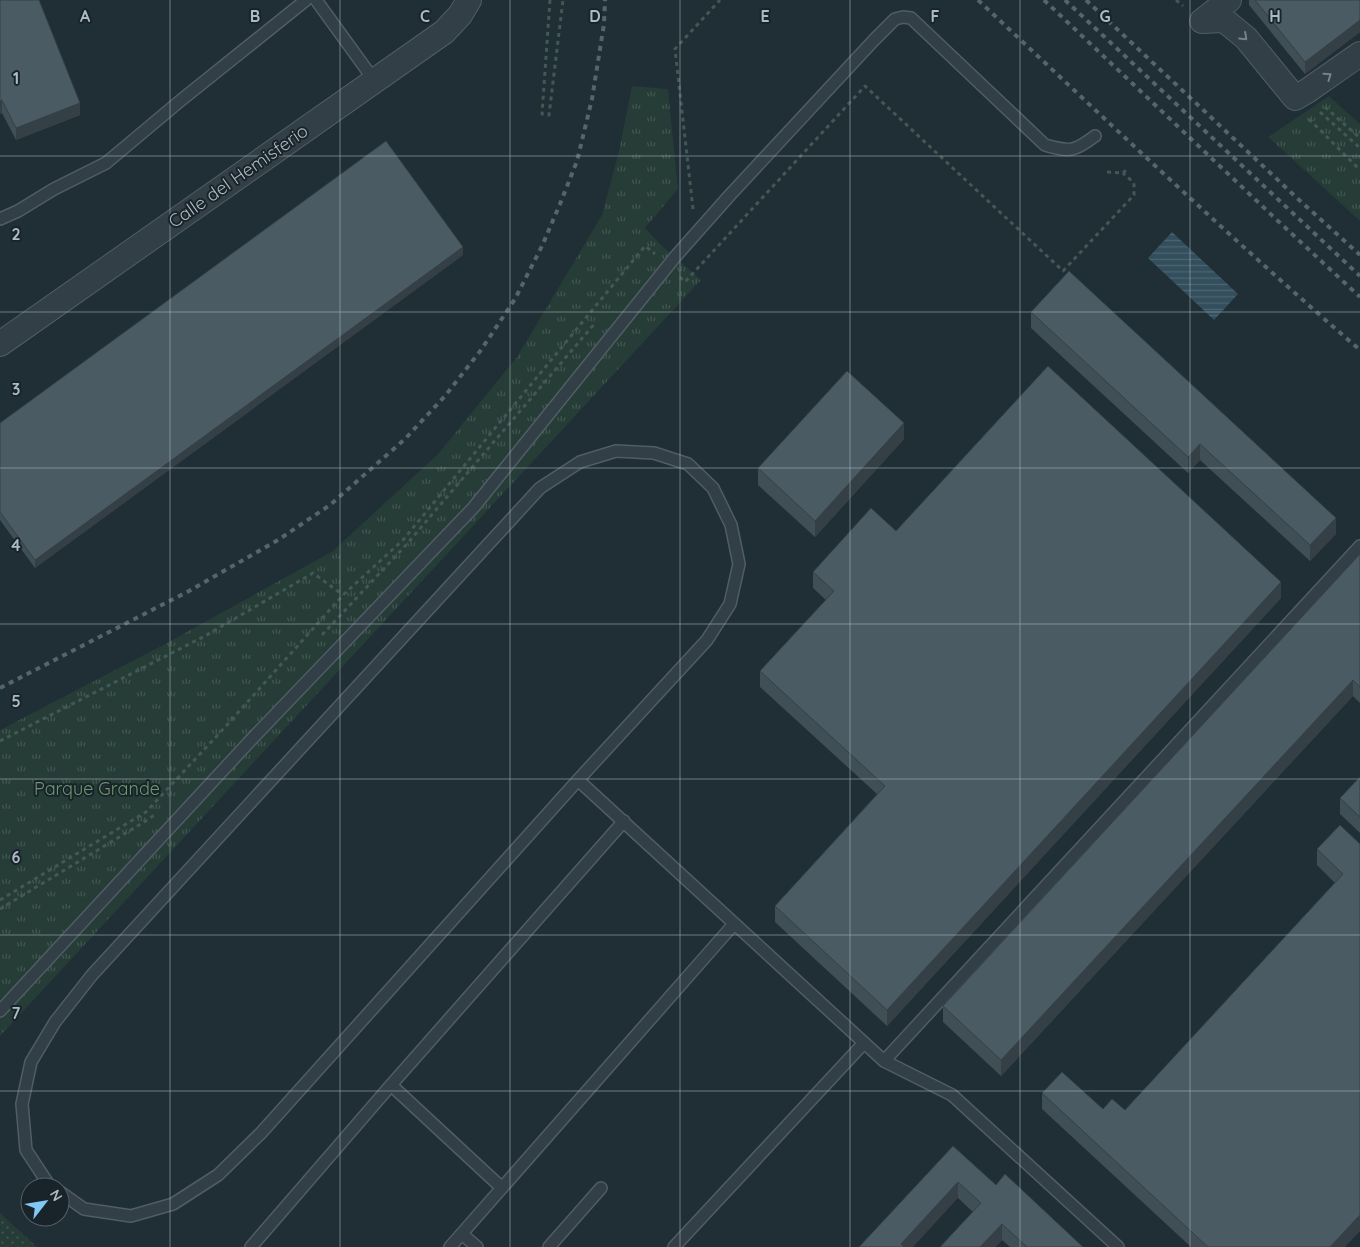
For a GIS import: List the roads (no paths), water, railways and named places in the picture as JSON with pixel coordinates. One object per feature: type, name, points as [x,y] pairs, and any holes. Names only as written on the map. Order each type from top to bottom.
[{"type":"street","name":"Calle del Hemisferio","points":[[0,344],[444,32],[460,15],[469,0]]},
{"type":"street","points":[[1230,0],[1199,24],[1224,20],[1246,38],[1301,94],[1360,54]]},
{"type":"lane","points":[[0,218],[18,211],[54,189],[106,163],[306,0]]},
{"type":"lane","points":[[316,0],[374,80]]},
{"type":"lane","points":[[0,1011],[249,742],[474,507],[668,266],[730,194],[896,18],[903,16],[911,18],[1045,145],[1069,150],[1081,147],[1095,136]]},
{"type":"lane","points":[[44,1177],[26,1150],[22,1104],[31,1062],[55,1022],[92,975],[540,488],[580,462],[616,451],[654,452],[688,464],[713,488],[731,525],[739,564],[730,604],[707,640],[578,780],[261,1133],[218,1175],[173,1204],[131,1216],[84,1209],[70,1199]]},
{"type":"lane","points":[[884,1061],[1360,546]]},
{"type":"lane","points":[[578,780],[884,1061],[952,1095],[1118,1247]]},
{"type":"lane","points":[[251,1247],[391,1085],[624,822]]},
{"type":"lane","points":[[450,1247],[734,924]]},
{"type":"lane","points":[[674,1247],[864,1043]]},
{"type":"lane","points":[[391,1085],[502,1188]]},
{"type":"lane","points":[[549,1247],[601,1188]]},
{"type":"lane","points":[[462,1234],[476,1247]]},
{"type":"water","points":[[1172,232],[1238,294],[1214,320],[1148,258]]},
{"type":"railway","points":[[0,688],[189,591],[278,540],[330,505],[405,439],[445,396],[481,350],[515,299],[542,246],[560,204],[577,161],[592,99],[604,24],[605,0]]},
{"type":"railway","points":[[978,0],[1215,221],[1360,350]]},
{"type":"railway","points":[[1044,0],[1360,297]]},
{"type":"railway","points":[[1065,0],[1360,276]]},
{"type":"railway","points":[[1086,0],[1360,255]]},
{"type":"park label","name":"Parque Grande","points":[[97,788]]}]
